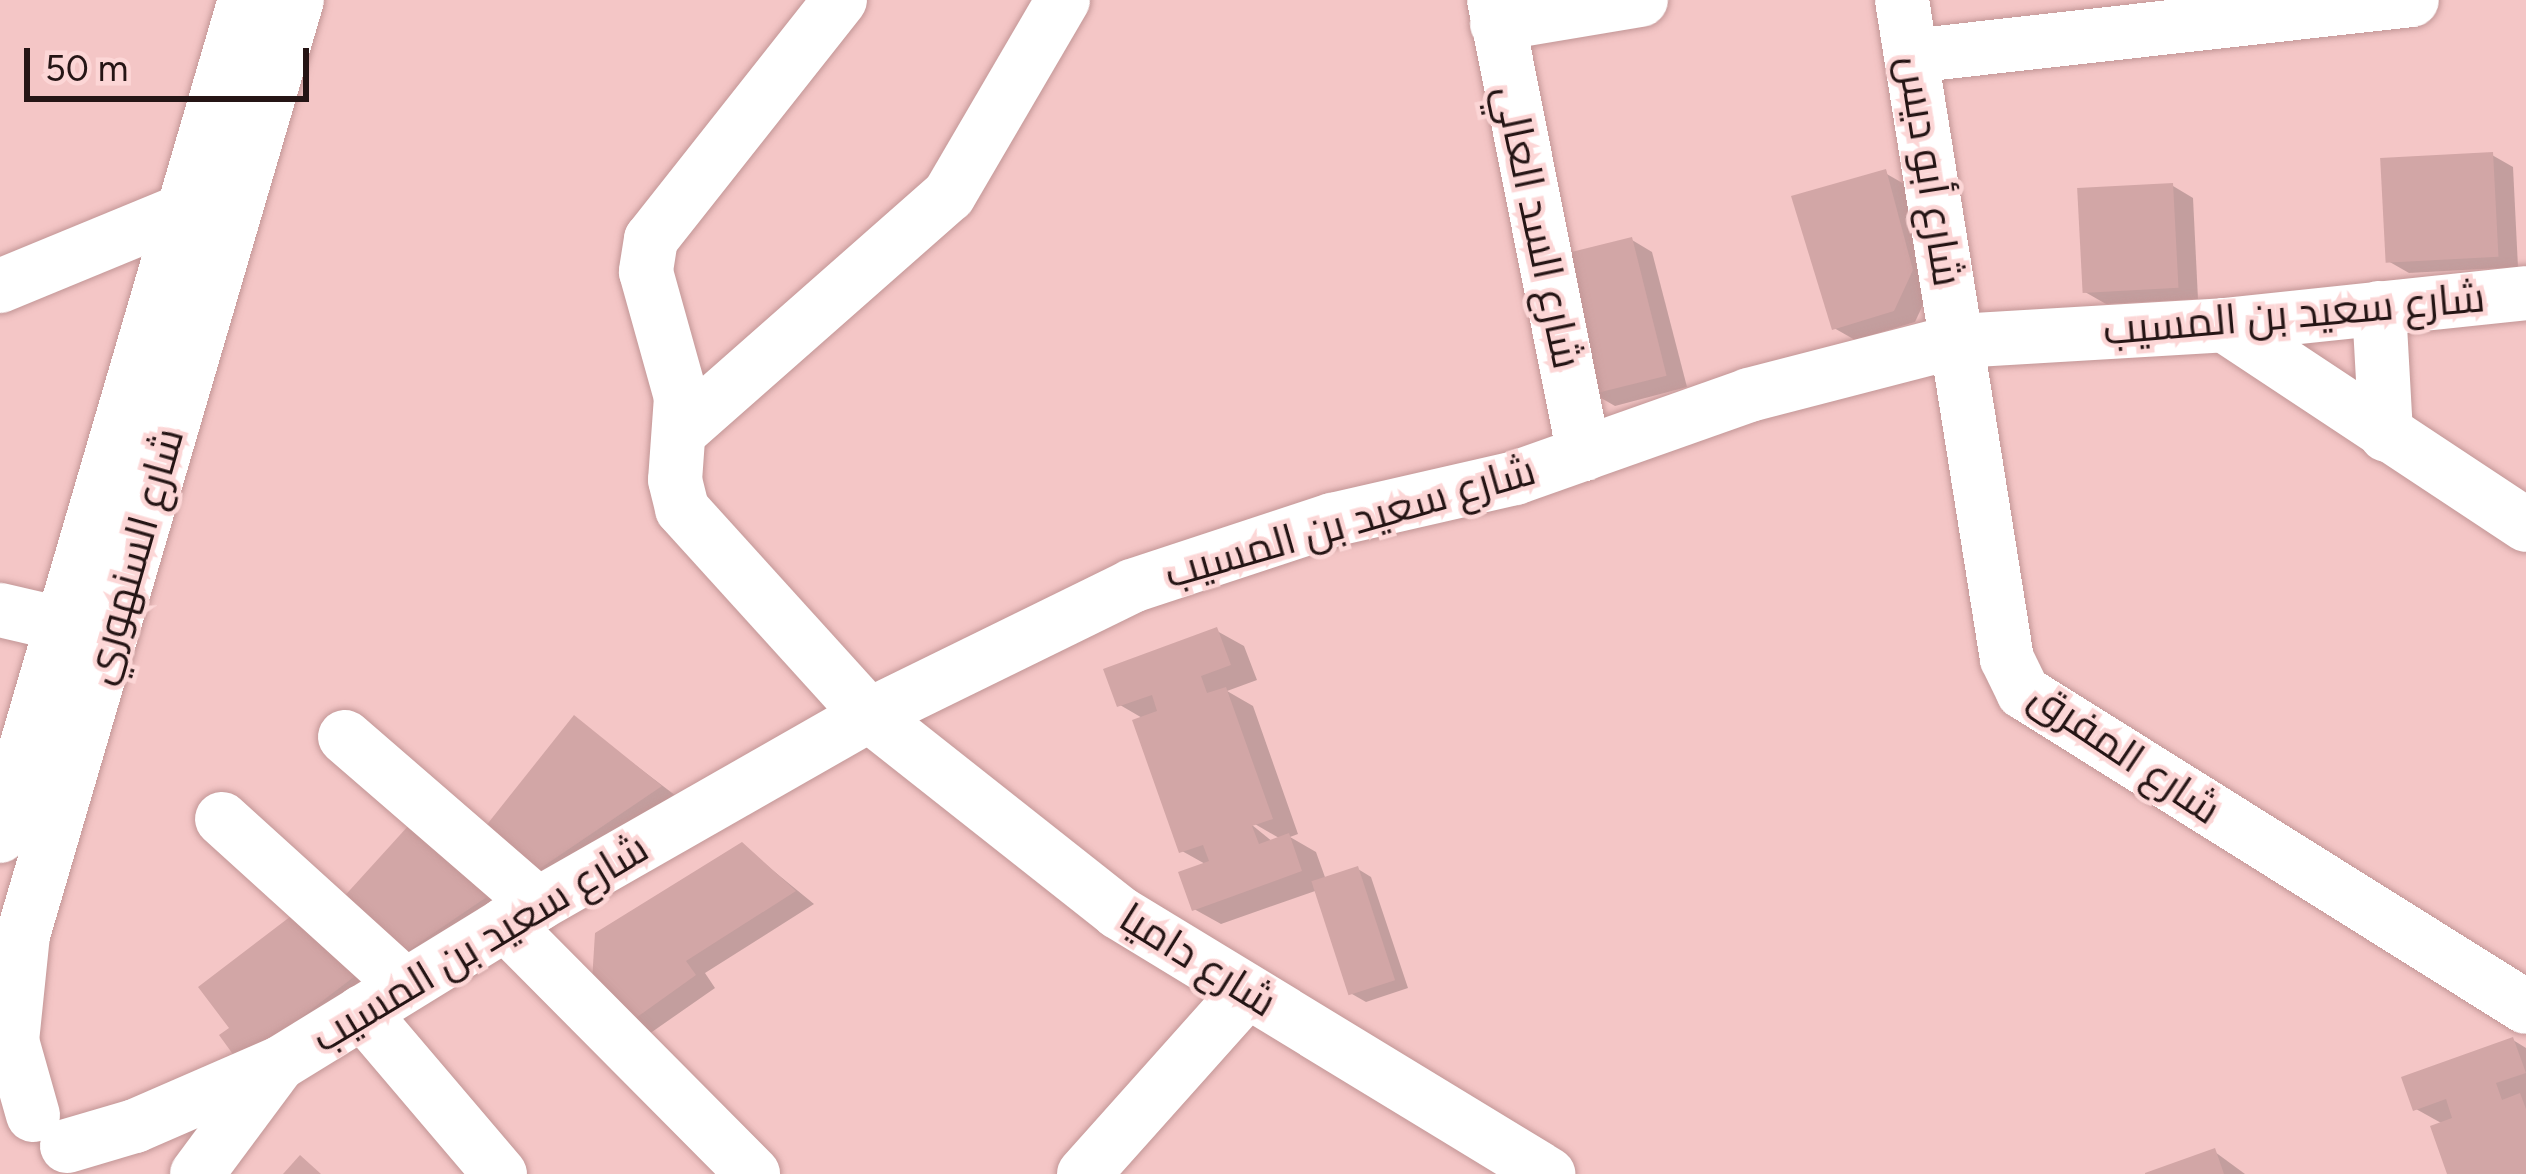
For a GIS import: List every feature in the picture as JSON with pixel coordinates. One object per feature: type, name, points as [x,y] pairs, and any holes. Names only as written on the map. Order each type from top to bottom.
[{"type":"street","name":"شارع السنهوري","points":[[47,1132],[12,1041],[23,934],[225,155],[245,0]]},
{"type":"street","name":"شارع السنهوري","points":[[0,836],[7,788],[184,210],[225,155],[296,0]]},
{"type":"street","name":"شارع داميا","points":[[840,0],[651,238],[646,272],[676,361],[682,509],[869,715],[1118,912],[1548,1174]]},
{"type":"street","points":[[681,431],[949,195],[1063,0]]},
{"type":"street","points":[[1495,12],[1641,0]]},
{"type":"street","name":"شارع أبو ديس","points":[[1902,0],[1958,341]]},
{"type":"street","points":[[1911,56],[2412,0]]},
{"type":"street","name":"شارع السد العالي","points":[[1495,12],[1584,454]]},
{"type":"street","points":[[0,286],[184,210]]},
{"type":"street","name":"شارع سعيد بن المسيب","points":[[47,1132],[280,1063],[521,914],[869,715],[1132,586],[1332,520],[1584,454],[1749,395],[1958,341],[2224,325],[2526,293]]},
{"type":"street","points":[[2379,308],[2386,436]]},
{"type":"street","points":[[2224,325],[2526,525]]},
{"type":"street","name":"شارع المفرق","points":[[1958,341],[2007,658],[2023,692],[2526,1007]]},
{"type":"street","points":[[0,610],[60,624]]},
{"type":"street","points":[[345,737],[521,914],[753,1174]]},
{"type":"street","points":[[222,820],[384,998],[500,1174]]},
{"type":"street","points":[[1084,1174],[1246,993]]},
{"type":"street","name":"شارع سعيد بن المسيب","points":[[197,1174],[280,1063]]},
{"type":"building","points":[[2493,152],[2498,257],[2386,263],[2380,158]]},
{"type":"building","points":[[1886,169],[1913,270],[1894,311],[1832,330],[1791,196]]},
{"type":"building","points":[[2173,183],[2178,288],[2083,293],[2077,188]]},
{"type":"building","points":[[1632,237],[1667,376],[1591,395],[1556,256]]},
{"type":"building","points":[[1217,627],[1231,665],[1201,676],[1207,693],[1226,687],[1273,819],[1252,826],[1259,844],[1289,833],[1302,871],[1192,911],[1178,872],[1209,861],[1203,845],[1179,853],[1132,720],[1157,711],[1152,695],[1117,707],[1103,669]]},
{"type":"building","points":[[574,715],[662,786],[532,874],[481,832]]},
{"type":"building","points":[[419,814],[500,888],[400,956],[340,901]]},
{"type":"building","points":[[742,842],[796,891],[686,961],[696,975],[626,1025],[592,981],[595,933]]},
{"type":"building","points":[[1358,866],[1395,980],[1348,995],[1311,881]]},
{"type":"building","points":[[295,913],[324,950],[339,938],[363,970],[240,1064],[219,1035],[229,1028],[198,987]]},
{"type":"building","points":[[2513,1037],[2526,1073],[2496,1083],[2502,1100],[2520,1093],[2526,1109],[2526,1174],[2447,1174],[2430,1126],[2452,1118],[2446,1099],[2413,1111],[2401,1077]]},
{"type":"building","points":[[2215,1148],[2224,1174],[2145,1174],[2145,1173]]},
{"type":"building","points":[[300,1155],[321,1174],[283,1174]]}]
